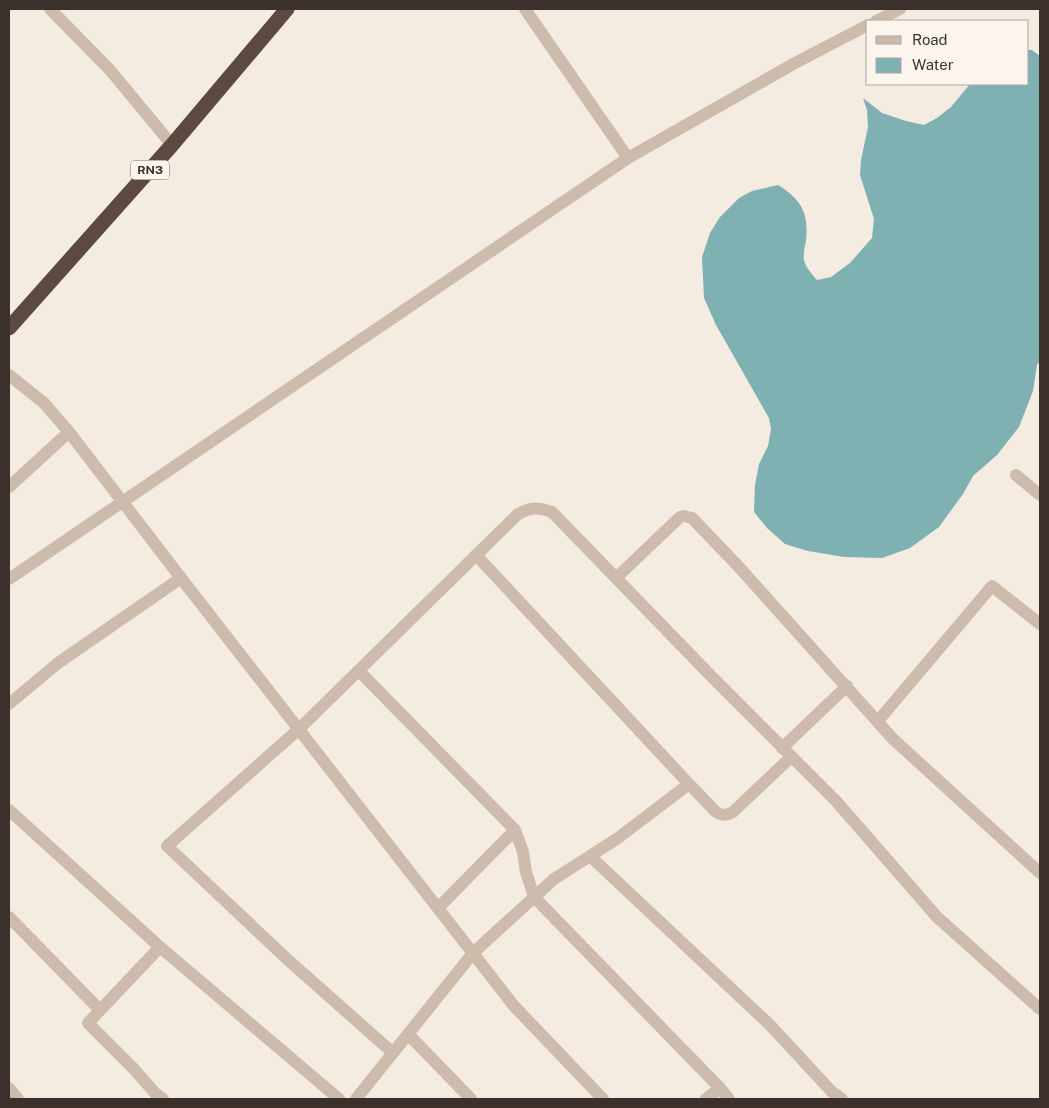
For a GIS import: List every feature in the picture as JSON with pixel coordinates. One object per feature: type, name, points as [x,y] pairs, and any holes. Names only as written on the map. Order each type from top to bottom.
[{"type":"highway","name":"RN3","points":[[9,328],[172,145],[287,9]]},
{"type":"street","points":[[50,9],[110,70],[172,145]]},
{"type":"street","points":[[525,9],[628,158]]},
{"type":"street","points":[[878,20],[900,9]]},
{"type":"street","points":[[9,580],[628,158],[795,63],[866,26]]},
{"type":"street","points":[[9,375],[44,403],[69,432],[180,578],[514,1006],[603,1099]]},
{"type":"street","points":[[9,487],[69,432]]},
{"type":"street","points":[[1016,475],[1040,495]]},
{"type":"street","points":[[393,1053],[287,958],[167,846],[299,729],[518,514],[529,509],[541,508],[552,512],[836,802],[937,917],[1040,1009]]},
{"type":"street","points":[[616,578],[680,517],[692,518],[738,566],[893,739],[1040,873]]},
{"type":"street","points":[[476,554],[714,811],[719,814],[733,812],[846,686]]},
{"type":"street","points":[[9,704],[58,663],[180,578]]},
{"type":"street","points":[[878,721],[992,586],[1040,624]]},
{"type":"street","points":[[359,671],[515,830],[523,852],[526,872],[534,896],[729,1099]]},
{"type":"street","points":[[356,1099],[473,953],[554,879],[618,838],[689,784]]},
{"type":"street","points":[[9,810],[160,947],[340,1099]]},
{"type":"street","points":[[438,908],[515,830]]},
{"type":"street","points":[[590,856],[770,1025],[832,1092],[842,1099]]},
{"type":"street","points":[[9,917],[100,1010]]},
{"type":"street","points":[[160,947],[88,1023],[163,1099]]},
{"type":"street","points":[[408,1034],[471,1099]]},
{"type":"street","points":[[9,1088],[18,1099]]},
{"type":"street","points":[[706,1099],[720,1088]]},
{"type":"water","points":[[1029,50],[1040,56],[1040,361],[1037,365],[1033,391],[1019,427],[997,455],[973,476],[963,494],[939,527],[910,548],[882,558],[844,557],[808,551],[785,544],[767,528],[754,512],[755,485],[759,464],[768,446],[771,429],[769,418],[716,325],[704,298],[702,257],[710,233],[720,217],[739,198],[752,191],[778,185],[798,201],[805,214],[807,230],[804,260],[806,266],[817,280],[831,277],[850,263],[872,238],[874,219],[860,175],[868,127],[867,110],[863,98],[882,113],[924,125],[951,107],[969,85],[1029,85]]}]
